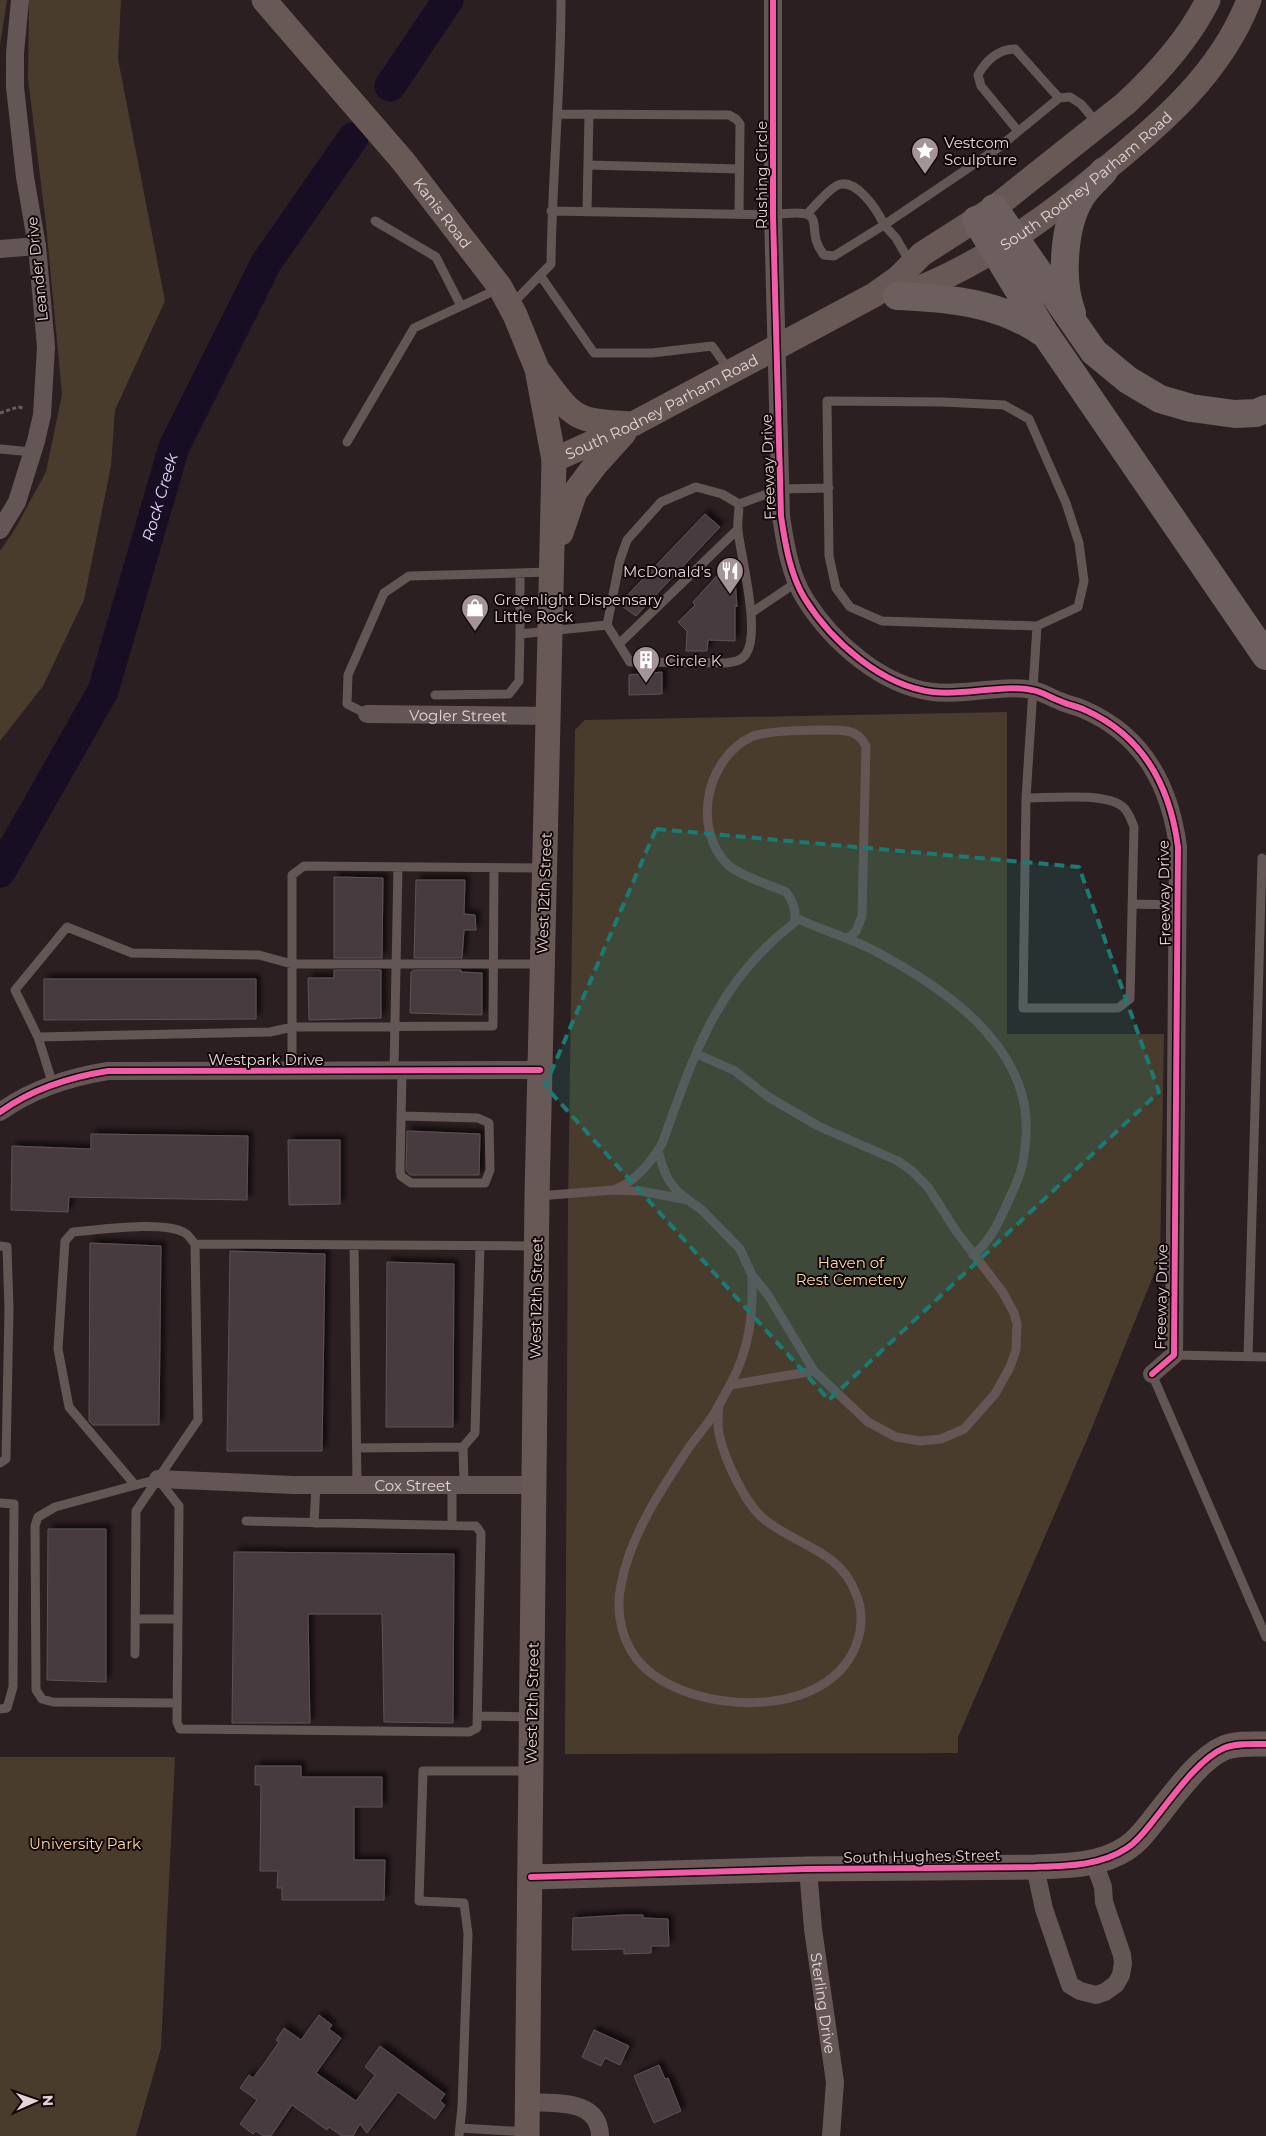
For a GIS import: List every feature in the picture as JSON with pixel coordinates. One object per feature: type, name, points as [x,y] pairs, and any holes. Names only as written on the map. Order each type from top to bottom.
[{"type":"highway","points":[[1081,335],[1068,302],[1064,269],[1066,254],[1071,226],[1081,197],[1104,170]]},
{"type":"highway","points":[[985,214],[1004,244],[1046,335],[1266,656]]},
{"type":"highway","points":[[1004,244],[1094,352],[1114,370],[1160,399],[1220,413],[1256,412],[1266,409]]},
{"type":"highway","points":[[886,296],[944,298],[986,306],[1007,312],[1046,335]]},
{"type":"main road","name":"Kanis Road","points":[[264,0],[403,161],[505,297],[537,369],[554,460]]},
{"type":"main road","name":"South Rodney Parham Road","points":[[917,276],[922,254],[985,214],[1100,126],[1151,79],[1180,44],[1208,0]]},
{"type":"main road","name":"South Rodney Parham Road","points":[[554,460],[632,424],[776,349],[886,296],[917,276],[945,278],[1004,244],[1062,205],[1154,130],[1185,99],[1220,54],[1249,0]]},
{"type":"main road","points":[[537,369],[564,406],[572,412],[595,422],[632,424]]},
{"type":"main road","points":[[553,564],[575,492],[596,464],[632,424]]},
{"type":"main road","name":"West 12th Street","points":[[527,2134],[537,1196],[554,460]]},
{"type":"main road","name":"South Hughes Street","points":[[531,1877],[808,1869],[1035,1867],[1069,1866],[1094,1862],[1115,1855],[1140,1838],[1198,1767],[1225,1747],[1266,1744]]},
{"type":"street","name":"Leander Drive","points":[[0,530],[17,502],[42,415],[46,347],[37,246],[26,177],[16,87],[15,53],[20,0]]},
{"type":"street","name":"Rushing Circle","points":[[773,0],[773,215],[776,349]]},
{"type":"street","points":[[0,249],[37,246]]},
{"type":"street","name":"Freeway Drive","points":[[776,349],[781,516],[785,541],[797,582],[804,598],[838,639],[860,659],[910,688],[935,692],[1033,690],[1085,710],[1109,723],[1142,752],[1157,774],[1167,794],[1175,820],[1178,847],[1174,1355],[1152,1374]]},
{"type":"street","name":"Vogler Street","points":[[367,714],[548,716]]},
{"type":"street","name":"Westpark Drive","points":[[0,1112],[39,1090],[83,1075],[108,1071],[540,1070]]},
{"type":"street","name":"Cox Street","points":[[158,1479],[292,1486],[534,1485]]},
{"type":"street","points":[[1035,1867],[1044,1909],[1070,1984],[1080,1992],[1096,1995],[1105,1992],[1116,1984],[1121,1975],[1123,1963],[1094,1862]]},
{"type":"street","name":"Sterling Drive","points":[[808,1869],[813,1929],[835,2082],[831,2136]]},
{"type":"street","points":[[527,2102],[581,2106],[595,2117],[600,2136]]},
{"type":"lane","points":[[347,442],[414,328],[461,306],[505,297],[540,276],[551,264],[551,211],[561,65],[561,0]]},
{"type":"lane","points":[[1018,132],[981,86],[978,75],[984,64],[1004,49],[1015,49],[1058,98]]},
{"type":"lane","points":[[551,211],[773,215],[797,212],[807,214],[815,222],[817,247],[824,255],[834,256],[884,225],[998,148],[1058,98],[1070,97],[1081,104],[1100,126]]},
{"type":"lane","points":[[557,114],[729,115],[740,124],[739,214]]},
{"type":"lane","points":[[587,212],[589,114]]},
{"type":"lane","points":[[588,164],[739,169]]},
{"type":"lane","points":[[807,214],[836,186],[845,183],[855,186],[879,213],[884,225],[896,238],[917,276]]},
{"type":"lane","points":[[375,221],[436,257],[461,306]]},
{"type":"lane","points":[[540,276],[594,352],[652,353],[712,346],[731,373]]},
{"type":"lane","points":[[827,401],[943,402],[1004,405],[1029,419],[1066,503],[1080,543],[1084,581],[1078,607],[1037,626],[882,621],[850,607],[836,588],[829,556],[827,401]]},
{"type":"lane","points":[[0,449],[32,452]]},
{"type":"lane","points":[[696,487],[722,494],[739,504],[738,529],[751,613],[750,643],[746,654],[738,661],[717,664],[630,662],[607,625],[620,560],[627,540],[661,502],[696,487]]},
{"type":"lane","points":[[739,504],[781,489],[829,488]]},
{"type":"lane","points":[[619,644],[738,529]]},
{"type":"lane","points":[[367,714],[347,704],[348,675],[384,593],[409,576],[520,573],[553,564]]},
{"type":"lane","points":[[435,695],[509,694],[519,681],[520,573]]},
{"type":"lane","points":[[751,613],[797,582]]},
{"type":"lane","points":[[520,634],[607,625]]},
{"type":"lane","points":[[1026,798],[1104,799],[1122,806],[1130,814],[1134,827],[1130,999],[1118,1008],[1023,1008],[1026,798],[1037,626]]},
{"type":"lane","points":[[613,1190],[633,1180],[658,1150],[705,1031],[724,997],[757,954],[794,923],[796,918],[790,898],[786,892],[734,870],[718,853],[708,834],[707,798],[720,768],[734,749],[752,736],[766,733],[846,731],[863,740],[866,746],[862,916],[856,931],[848,939]]},
{"type":"lane","points":[[1248,1357],[1262,858]]},
{"type":"lane","points":[[292,1072],[292,875],[296,871],[304,866],[545,868]]},
{"type":"lane","points":[[398,866],[395,1026],[402,1116],[400,1170],[405,1181],[411,1184],[485,1183],[490,1170],[489,1123],[478,1118],[402,1116]]},
{"type":"lane","points":[[38,1037],[270,1032],[293,1027],[493,1026],[494,868]]},
{"type":"lane","points":[[1132,904],[1178,905]]},
{"type":"lane","points":[[796,918],[871,949],[919,976],[956,1001],[1011,1066],[1019,1086],[1027,1126],[1021,1175],[992,1235],[982,1248],[973,1255]]},
{"type":"lane","points":[[53,1085],[38,1037],[14,990],[67,927],[132,953],[259,955],[292,964],[542,964]]},
{"type":"lane","points":[[658,1150],[664,1172],[670,1184],[702,1210],[740,1248],[752,1275],[768,1295],[814,1371],[868,1422],[896,1437],[920,1440],[941,1439],[964,1429],[995,1394],[1010,1367],[1016,1350],[1017,1324],[1014,1313],[1002,1291],[973,1255],[928,1187],[912,1171],[898,1161],[818,1126],[767,1096],[735,1071],[697,1054]]},
{"type":"lane","points":[[537,1196],[613,1190],[641,1191],[688,1200]]},
{"type":"lane","points":[[135,1485],[69,1407],[58,1349],[65,1241],[72,1232],[144,1227],[168,1228],[185,1233],[195,1244],[198,1420],[136,1511],[135,1654]]},
{"type":"lane","points":[[195,1244],[537,1246]]},
{"type":"lane","points":[[354,1245],[357,1485]]},
{"type":"lane","points":[[0,1246],[7,1247],[9,1309],[6,1459],[0,1463]]},
{"type":"lane","points":[[452,1525],[463,1447],[475,1433],[480,1246]]},
{"type":"lane","points":[[719,1405],[717,1421],[719,1437],[747,1498],[765,1520],[832,1559],[851,1580],[859,1600],[860,1631],[854,1648],[842,1669],[827,1682],[802,1695],[785,1700],[740,1702],[716,1699],[676,1686],[644,1666],[625,1638],[618,1604],[630,1551],[674,1471],[719,1405],[746,1348],[753,1313],[752,1275]]},
{"type":"lane","points":[[1174,1355],[1266,1357]]},
{"type":"lane","points":[[730,1385],[814,1371]]},
{"type":"lane","points":[[1152,1374],[1266,1637]]},
{"type":"lane","points":[[357,1448],[463,1447]]},
{"type":"lane","points":[[158,1479],[55,1507],[38,1517],[35,1526],[36,1690],[42,1699],[53,1702],[177,1703]]},
{"type":"lane","points":[[158,1479],[179,1506],[177,1722],[180,1729],[469,1732],[477,1728],[481,1533],[476,1526],[246,1521]]},
{"type":"lane","points":[[314,1522],[316,1485]]},
{"type":"lane","points":[[0,1503],[14,1504],[13,1687],[7,1708],[0,1709]]},
{"type":"lane","points":[[135,1619],[178,1619]]},
{"type":"lane","points":[[478,1716],[532,1717]]},
{"type":"lane","points":[[527,2134],[460,2132],[468,1934],[464,1903],[419,1901],[423,1771],[531,1770]]},
{"type":"path","points":[[0,413],[18,407],[25,408]]},
{"type":"highlighted area","points":[[656,829],[1079,867],[1159,1092],[829,1400],[545,1086]]},
{"type":"green space","points":[[0,0],[7,0],[0,45]]},
{"type":"green space","points":[[29,0],[121,0],[118,59],[165,301],[115,410],[111,466],[84,600],[43,686],[0,741],[0,551],[15,529],[46,472],[62,394],[46,224],[28,79]]},
{"type":"green space","name":"Haven of Rest Cemetery","points":[[1007,712],[1007,1034],[1164,1034],[1160,1259],[1091,1430],[958,1737],[958,1753],[565,1754],[568,1207],[575,730],[585,720]]},
{"type":"green space","name":"University Park","points":[[0,1757],[175,1757],[161,2048],[136,2136],[0,2136]]},
{"type":"building","points":[[705,514],[720,527],[636,616],[619,604]]},
{"type":"building","name":"Circle K","points":[[723,569],[735,578],[737,607],[735,605],[735,641],[708,640],[707,651],[686,651],[687,631],[678,622],[695,605],[693,602]]},
{"type":"building","name":"Circle K","points":[[662,672],[662,694],[629,695],[629,675]]},
{"type":"building","points":[[334,877],[383,878],[382,958],[334,958]]},
{"type":"building","points":[[416,880],[465,880],[464,914],[475,915],[476,930],[464,930],[462,958],[414,958]]},
{"type":"building","points":[[334,970],[381,970],[381,1018],[309,1020],[308,978],[334,978]]},
{"type":"building","points":[[414,970],[461,970],[461,972],[482,973],[482,1015],[410,1013],[411,972]]},
{"type":"building","points":[[44,979],[256,979],[256,1019],[44,1020]]},
{"type":"building","points":[[407,1131],[480,1134],[479,1175],[410,1175],[406,1170]]},
{"type":"building","points":[[91,1134],[248,1136],[247,1200],[69,1197],[68,1212],[11,1210],[12,1146],[91,1149]]},
{"type":"building","points":[[288,1140],[340,1140],[340,1204],[289,1205]]},
{"type":"building","points":[[90,1243],[161,1246],[159,1425],[93,1425],[89,1421]]},
{"type":"building","points":[[230,1251],[325,1254],[322,1451],[227,1451]]},
{"type":"building","points":[[387,1262],[454,1264],[453,1427],[386,1427]]},
{"type":"building","points":[[48,1529],[106,1529],[106,1682],[47,1680]]},
{"type":"building","points":[[234,1552],[454,1554],[453,1723],[384,1722],[382,1614],[308,1614],[310,1723],[232,1723]]},
{"type":"building","points":[[255,1766],[301,1766],[301,1777],[382,1777],[382,1807],[354,1807],[354,1860],[385,1860],[384,1900],[282,1900],[282,1888],[277,1888],[278,1871],[260,1871],[261,1785],[255,1785]]},
{"type":"building","points":[[643,1915],[643,1918],[668,1919],[669,1946],[651,1946],[651,1953],[624,1954],[624,1949],[572,1950],[573,1918]]},
{"type":"building","points":[[319,2015],[332,2025],[329,2029],[341,2038],[316,2073],[356,2101],[375,2075],[365,2067],[380,2046],[445,2094],[440,2101],[445,2105],[435,2119],[398,2092],[367,2133],[360,2124],[353,2136],[342,2136],[329,2127],[327,2130],[292,2105],[271,2136],[263,2136],[256,2131],[253,2134],[240,2124],[257,2100],[240,2088],[249,2075],[253,2078],[263,2065],[279,2042],[276,2040],[284,2028],[301,2040]]},
{"type":"building","points":[[594,2030],[629,2046],[620,2065],[605,2058],[601,2066],[582,2057]]},
{"type":"building","points":[[659,2065],[665,2079],[668,2078],[681,2111],[654,2123],[634,2076]]},
{"type":"waterway","name":"Rock Creek","points":[[390,86],[448,0]]},
{"type":"waterway","name":"Rock Creek","points":[[0,872],[103,691],[174,447],[266,263],[353,138]]},
{"type":"cycle path","points":[[773,0],[773,215],[781,516],[784,537],[795,580],[805,599],[829,631],[860,659],[895,681],[914,688],[945,693],[1008,688],[1035,691],[1082,709],[1106,721],[1123,734],[1151,765],[1161,784],[1174,825],[1178,847],[1174,1355],[1152,1374]]},
{"type":"cycle path","points":[[0,1112],[25,1097],[52,1085],[108,1071],[540,1070]]},
{"type":"cycle path","points":[[531,1877],[808,1869],[1035,1867],[1094,1862],[1117,1854],[1135,1842],[1186,1780],[1214,1753],[1234,1745],[1266,1744]]},
{"type":"place","name":"Vestcom Sculpture","points":[[925,175]]},
{"type":"place","name":"McDonald's","points":[[730,595]]},
{"type":"place","name":"Greenlight Dispensary Little Rock","points":[[475,632]]},
{"type":"place","name":"Circle K","points":[[646,684]]}]
